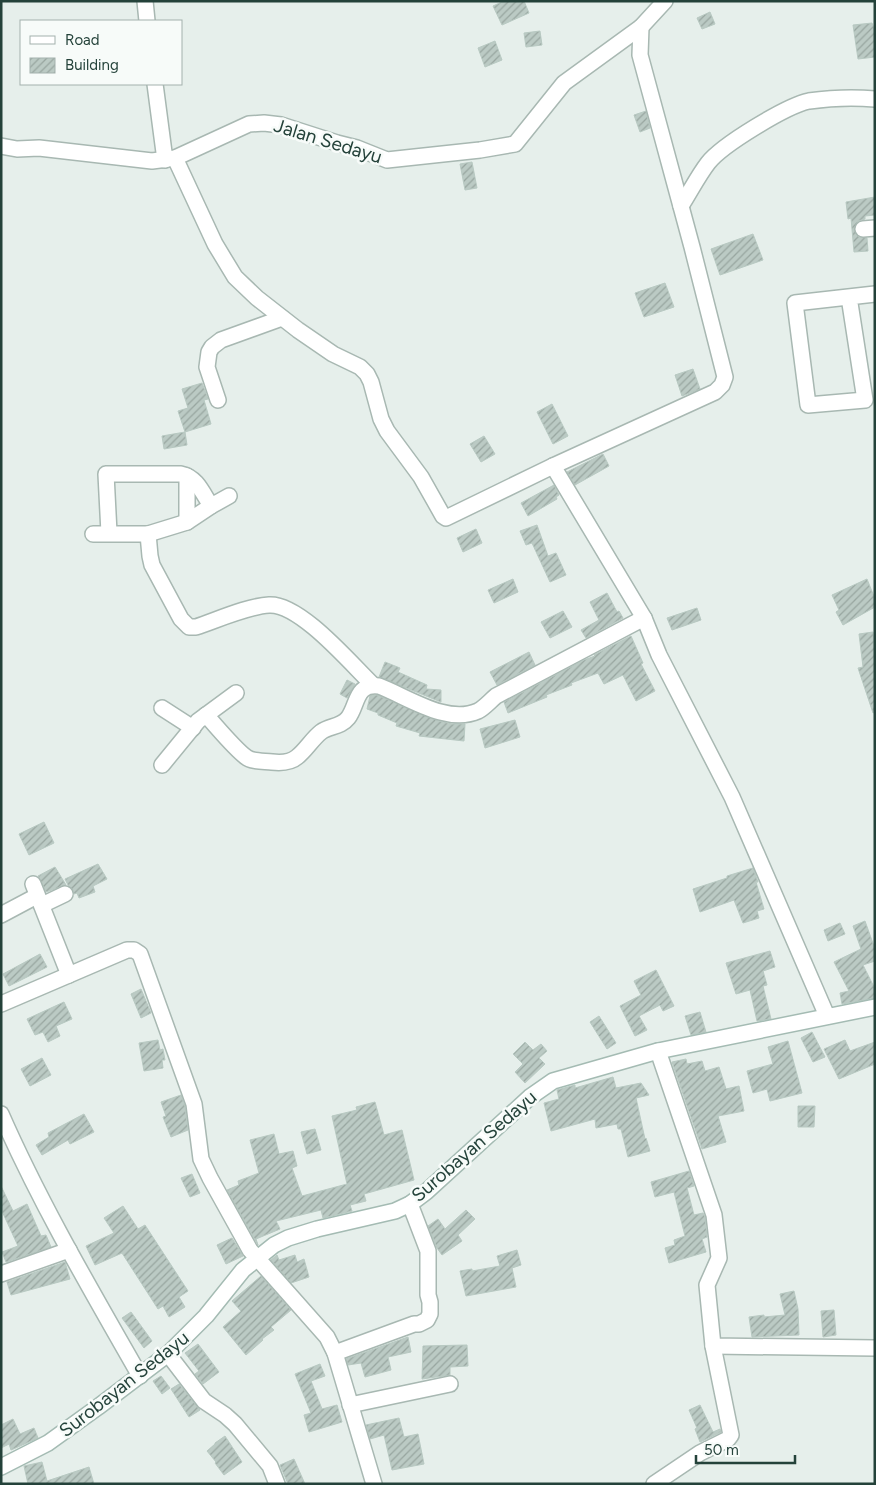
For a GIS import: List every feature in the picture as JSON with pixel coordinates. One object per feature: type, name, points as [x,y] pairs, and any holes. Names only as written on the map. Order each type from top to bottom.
[{"type":"street","points":[[145,1],[147,20]]},
{"type":"street","name":"Jalan Sedayu","points":[[1,146],[17,149],[39,148],[152,161],[170,159],[249,124],[264,123],[281,125],[358,148],[387,160],[472,151],[515,144],[564,83],[641,27],[664,1]]},
{"type":"street","points":[[155,85],[170,159],[215,244],[235,277],[282,318],[332,354],[360,367],[367,374],[381,419],[387,431],[421,477],[446,518],[553,466],[715,392],[722,385],[725,378],[640,55],[641,27]]},
{"type":"street","points":[[681,206],[708,162],[744,134],[778,114],[808,102],[858,97],[875,99]]},
{"type":"street","points":[[850,297],[870,399],[808,405],[795,303],[875,294]]},
{"type":"street","points":[[218,400],[207,367],[209,352],[212,348],[222,340],[282,318]]},
{"type":"street","points":[[553,466],[644,618],[659,655],[732,797],[827,1016]]},
{"type":"street","points":[[109,534],[106,474],[186,476],[194,481],[210,506]]},
{"type":"street","points":[[186,476],[187,522]]},
{"type":"street","points":[[93,534],[148,534],[187,522],[229,496]]},
{"type":"street","points":[[148,534],[152,566],[180,619],[189,627],[196,628],[255,607],[275,605],[283,607],[300,616],[314,628],[373,686]]},
{"type":"street","points":[[206,715],[247,758],[259,761],[288,762],[297,757],[321,732],[344,722],[349,716],[360,692],[366,687],[373,686],[389,690],[443,713],[462,715],[479,710],[496,696],[644,618]]},
{"type":"street","points":[[162,765],[206,715],[236,693]]},
{"type":"street","points":[[162,708],[193,728]]},
{"type":"street","points":[[1,915],[35,896],[65,894]]},
{"type":"street","points":[[35,896],[69,974]]},
{"type":"street","points":[[1,1004],[127,950],[134,950],[140,954],[194,1104],[201,1159],[250,1250],[327,1337],[336,1353],[374,1484]]},
{"type":"street","name":"Surobayan Sedayu","points":[[1,1467],[48,1444],[168,1354],[194,1329],[243,1270],[274,1245],[288,1238],[317,1229],[395,1211],[410,1204],[426,1192],[541,1088],[553,1081],[658,1051],[875,1007]]},
{"type":"street","points":[[654,1484],[700,1453],[728,1439],[731,1435],[713,1346],[707,1286],[719,1258],[714,1215],[658,1051]]},
{"type":"street","points":[[1,1114],[15,1146],[69,1250],[140,1376]]},
{"type":"street","points":[[336,1353],[424,1322],[429,1317],[428,1251],[410,1204]]},
{"type":"street","points":[[1,1274],[69,1250]]},
{"type":"street","points":[[713,1346],[875,1348]]},
{"type":"street","points":[[168,1354],[204,1401],[226,1414],[270,1466],[277,1484]]},
{"type":"street","points":[[350,1405],[450,1384]]},
{"type":"building","points":[[504,1],[524,1],[529,13],[502,25],[493,6]]},
{"type":"building","points":[[710,12],[715,24],[702,29],[697,18]]},
{"type":"building","points":[[872,23],[875,32],[875,57],[858,59],[853,25]]},
{"type":"building","points":[[540,31],[542,45],[526,47],[524,33]]},
{"type":"building","points":[[495,41],[502,60],[485,67],[478,48]]},
{"type":"building","points":[[646,111],[650,128],[640,132],[634,115]]},
{"type":"building","points":[[472,162],[477,188],[465,190],[460,164]]},
{"type":"building","points":[[875,197],[875,215],[865,216],[865,219],[858,221],[854,229],[859,237],[867,238],[868,251],[854,252],[851,218],[848,219],[846,202]]},
{"type":"building","points":[[753,234],[763,260],[720,275],[711,249]]},
{"type":"building","points":[[665,283],[674,307],[644,317],[635,293]]},
{"type":"building","points":[[693,369],[700,389],[682,396],[675,375]]},
{"type":"building","points":[[202,383],[208,399],[204,400],[211,424],[185,432],[178,411],[188,408],[182,389]]},
{"type":"building","points":[[552,404],[568,436],[553,444],[537,412]]},
{"type":"building","points":[[185,432],[187,445],[164,449],[162,436]]},
{"type":"building","points":[[484,436],[495,454],[481,462],[470,444]]},
{"type":"building","points":[[603,454],[609,466],[575,485],[567,472]]},
{"type":"building","points":[[554,485],[559,495],[556,497],[557,499],[528,516],[521,503]]},
{"type":"building","points":[[537,525],[548,556],[556,553],[566,575],[550,582],[532,543],[526,545],[520,531]]},
{"type":"building","points":[[476,529],[482,543],[463,552],[457,538]]},
{"type":"building","points":[[513,579],[518,592],[494,603],[488,590]]},
{"type":"building","points":[[867,579],[875,599],[875,607],[843,625],[836,612],[839,610],[832,595]]},
{"type":"building","points":[[607,593],[617,612],[619,611],[623,618],[586,638],[581,630],[599,620],[590,602]]},
{"type":"building","points":[[697,608],[701,620],[672,630],[667,618]]},
{"type":"building","points":[[563,611],[572,627],[550,638],[541,622]]},
{"type":"building","points":[[873,632],[875,650],[875,712],[873,713],[858,668],[863,667],[859,634]]},
{"type":"building","points":[[631,636],[643,663],[641,664],[655,691],[636,701],[623,675],[604,684],[598,673],[571,683],[572,685],[546,695],[547,697],[508,713],[504,702]]},
{"type":"building","points":[[529,652],[535,665],[497,685],[490,672]]},
{"type":"building","points":[[385,662],[400,668],[398,672],[427,685],[426,689],[441,690],[441,702],[379,677]]},
{"type":"building","points":[[347,680],[355,684],[347,698],[340,694]]},
{"type":"building","points":[[373,695],[438,721],[465,724],[464,741],[419,736],[420,733],[396,726],[397,723],[367,709],[370,696]]},
{"type":"building","points":[[515,720],[520,737],[485,748],[480,729]]},
{"type":"building","points":[[44,822],[54,843],[29,855],[19,834]]},
{"type":"building","points":[[98,864],[107,879],[93,886],[95,892],[79,898],[77,893],[74,894],[65,879]]},
{"type":"building","points":[[55,867],[66,885],[46,892],[38,876]]},
{"type":"building","points":[[753,868],[764,909],[757,911],[759,918],[743,923],[734,900],[700,912],[693,889]]},
{"type":"building","points":[[865,921],[875,949],[875,961],[863,965],[875,989],[875,998],[842,1004],[840,993],[849,991],[834,962],[861,949],[853,926]]},
{"type":"building","points":[[840,923],[845,934],[828,941],[824,930]]},
{"type":"building","points":[[770,951],[775,967],[763,971],[767,985],[763,986],[771,1019],[757,1021],[750,990],[736,994],[726,963]]},
{"type":"building","points":[[40,954],[47,967],[9,986],[3,974]]},
{"type":"building","points":[[656,970],[674,1006],[663,1011],[660,1005],[639,1016],[647,1030],[635,1036],[620,1006],[641,995],[634,981]]},
{"type":"building","points":[[141,989],[151,1013],[141,1018],[131,994]]},
{"type":"building","points":[[64,1002],[72,1019],[56,1026],[60,1036],[48,1042],[43,1032],[35,1035],[27,1019]]},
{"type":"building","points":[[700,1012],[706,1032],[691,1035],[685,1016]]},
{"type":"building","points":[[599,1016],[616,1043],[607,1049],[590,1022]]},
{"type":"building","points":[[812,1032],[825,1057],[813,1062],[801,1038]]},
{"type":"building","points":[[158,1040],[160,1050],[163,1049],[165,1060],[162,1060],[163,1068],[144,1071],[139,1043]]},
{"type":"building","points":[[845,1040],[850,1051],[875,1042],[875,1064],[839,1079],[824,1049]]},
{"type":"building","points":[[788,1041],[802,1093],[770,1101],[767,1089],[753,1093],[747,1071],[773,1064],[768,1047]]},
{"type":"building","points":[[525,1042],[533,1050],[541,1044],[547,1051],[539,1058],[545,1064],[525,1083],[515,1072],[523,1064],[513,1054]]},
{"type":"building","points":[[42,1058],[51,1075],[30,1086],[21,1069]]},
{"type":"building","points":[[686,1059],[687,1064],[702,1061],[705,1071],[719,1067],[726,1089],[739,1086],[744,1111],[718,1116],[726,1142],[702,1149],[672,1062]]},
{"type":"building","points":[[613,1077],[616,1088],[641,1083],[649,1095],[636,1098],[645,1139],[650,1151],[628,1157],[621,1129],[618,1129],[617,1124],[596,1128],[595,1119],[551,1131],[544,1103],[559,1099],[557,1090],[575,1085],[575,1088]]},
{"type":"building","points":[[181,1095],[185,1106],[188,1130],[171,1137],[163,1117],[166,1116],[161,1102]]},
{"type":"building","points":[[375,1102],[384,1135],[402,1130],[414,1180],[364,1194],[366,1201],[350,1205],[352,1211],[323,1218],[321,1210],[276,1221],[280,1229],[256,1239],[258,1245],[227,1190],[239,1185],[238,1181],[259,1173],[250,1140],[274,1134],[279,1154],[293,1151],[297,1166],[292,1168],[302,1196],[347,1184],[332,1116],[357,1110],[356,1107]]},
{"type":"building","points":[[798,1106],[815,1106],[814,1127],[798,1127]]},
{"type":"building","points":[[84,1114],[94,1132],[70,1144],[68,1140],[42,1155],[36,1145],[49,1137],[48,1133]]},
{"type":"building","points":[[315,1129],[321,1150],[307,1154],[301,1132]]},
{"type":"building","points":[[689,1171],[694,1186],[687,1188],[694,1215],[703,1213],[705,1217],[707,1237],[702,1239],[706,1252],[669,1263],[665,1248],[675,1245],[674,1240],[685,1236],[674,1192],[655,1197],[651,1182]]},
{"type":"building","points":[[192,1174],[200,1193],[190,1197],[181,1178]]},
{"type":"building","points":[[1,1186],[13,1211],[27,1204],[41,1236],[46,1235],[51,1247],[6,1262],[2,1252],[18,1246],[1,1209]]},
{"type":"building","points":[[123,1206],[138,1229],[145,1225],[188,1291],[179,1297],[185,1307],[169,1317],[163,1306],[158,1309],[122,1253],[95,1265],[86,1246],[114,1233],[104,1218]]},
{"type":"building","points":[[466,1210],[475,1219],[458,1235],[462,1241],[442,1255],[428,1226],[438,1219],[445,1229]]},
{"type":"building","points":[[232,1238],[243,1256],[226,1264],[217,1245]]},
{"type":"building","points":[[517,1250],[521,1265],[512,1268],[516,1287],[466,1296],[460,1271],[500,1266],[497,1256]]},
{"type":"building","points":[[277,1255],[279,1260],[295,1255],[297,1262],[304,1259],[309,1277],[291,1283],[271,1260]]},
{"type":"building","points":[[65,1262],[70,1279],[11,1295],[7,1282]]},
{"type":"building","points":[[261,1276],[291,1310],[271,1327],[274,1330],[246,1355],[223,1327],[241,1311],[232,1301]]},
{"type":"building","points":[[794,1291],[798,1309],[799,1335],[752,1337],[749,1317],[785,1315],[780,1294]]},
{"type":"building","points":[[834,1310],[836,1335],[823,1337],[821,1311]]},
{"type":"building","points":[[131,1312],[152,1341],[144,1348],[122,1318]]},
{"type":"building","points":[[408,1337],[411,1352],[388,1357],[391,1370],[365,1377],[361,1363],[348,1365],[346,1359]]},
{"type":"building","points":[[198,1344],[219,1372],[203,1384],[195,1374],[199,1371],[185,1353]]},
{"type":"building","points":[[467,1345],[468,1366],[450,1367],[450,1375],[422,1379],[423,1346]]},
{"type":"building","points":[[320,1364],[325,1376],[311,1381],[322,1409],[337,1405],[342,1422],[309,1432],[304,1415],[311,1413],[295,1374]]},
{"type":"building","points":[[161,1376],[170,1388],[162,1394],[153,1381]]},
{"type":"building","points":[[179,1384],[200,1410],[189,1417],[171,1389]]},
{"type":"building","points":[[700,1405],[713,1432],[720,1429],[721,1432],[700,1442],[695,1429],[697,1428],[689,1410]]},
{"type":"building","points":[[399,1418],[404,1437],[418,1434],[424,1464],[392,1470],[384,1435],[370,1439],[366,1425]]},
{"type":"building","points":[[13,1419],[20,1434],[34,1428],[38,1438],[11,1450],[9,1444],[1,1448],[1,1425]]},
{"type":"building","points":[[225,1436],[242,1462],[224,1475],[207,1451]]},
{"type":"building","points":[[294,1459],[305,1484],[288,1484],[280,1465]]},
{"type":"building","points":[[42,1462],[47,1481],[89,1467],[94,1484],[28,1484],[24,1466]]}]
